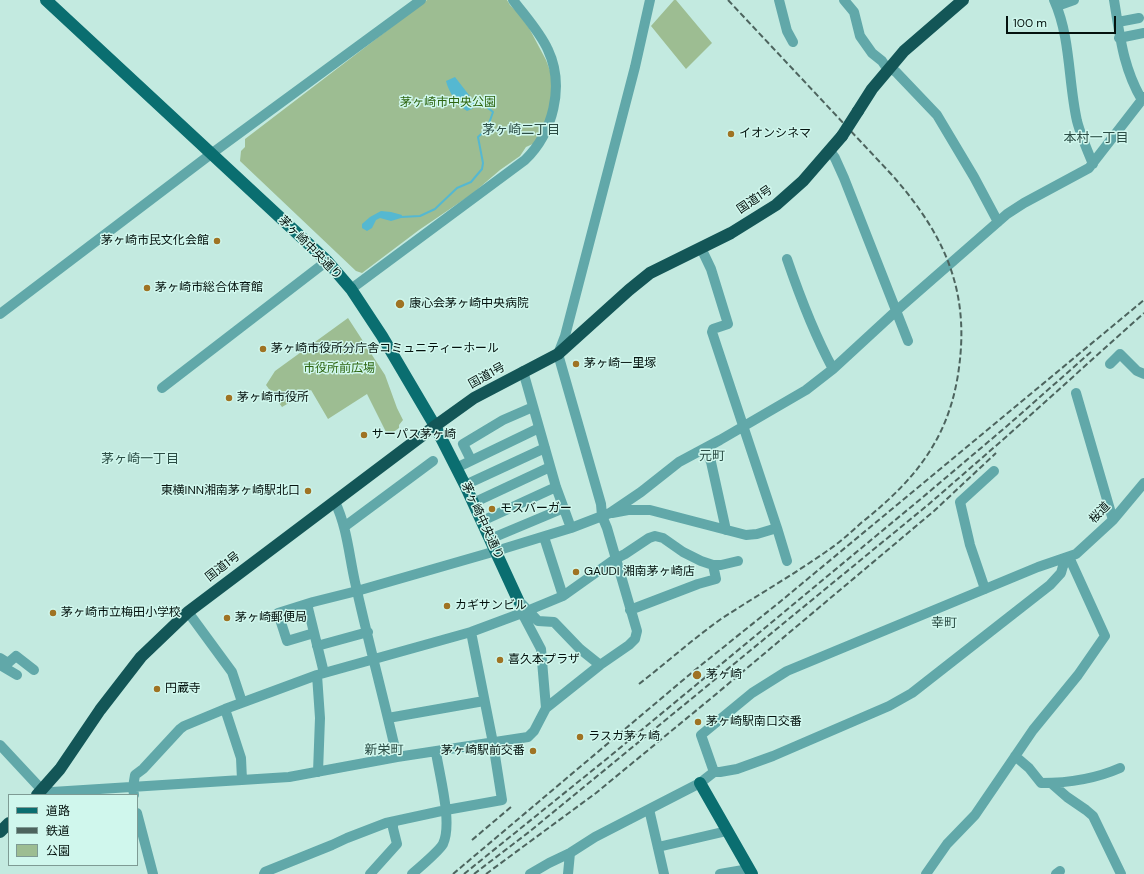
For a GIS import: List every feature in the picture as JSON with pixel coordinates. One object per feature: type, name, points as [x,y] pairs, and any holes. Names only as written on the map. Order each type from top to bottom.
[{"type":"highway","name":"国道1号","points":[[39,792],[60,769],[100,710],[141,657],[188,612],[474,398],[558,354],[650,273],[731,233],[776,205],[803,181],[830,151],[842,136],[872,89],[904,51],[963,0]]},
{"type":"highway","points":[[0,832],[8,824]]},
{"type":"main road","name":"茅ヶ崎中央通り","points":[[46,0],[327,261],[351,290],[382,336],[435,426],[465,485],[518,600]]},
{"type":"main road","points":[[700,783],[751,871]]},
{"type":"street","points":[[0,314],[211,154],[421,0]]},
{"type":"street","points":[[351,290],[526,160],[541,142],[547,130],[554,100],[556,81],[554,68],[548,49],[513,0]]},
{"type":"street","points":[[0,744],[39,792],[133,791],[242,780],[289,777],[397,757],[528,737],[534,731],[546,708],[600,665],[635,640],[637,631],[616,558],[606,514],[601,504],[558,354],[567,328],[650,0]]},
{"type":"street","points":[[779,0],[787,31],[792,42]]},
{"type":"street","points":[[844,0],[854,12],[860,36],[872,53],[889,69],[896,72],[937,115],[974,177],[998,222]]},
{"type":"street","points":[[1074,0],[1055,3],[1066,40],[1077,121],[1093,164]]},
{"type":"street","points":[[314,633],[287,641],[278,613],[544,537],[606,514],[641,492],[679,462],[806,390],[833,369],[896,311],[1007,214],[1024,203],[1089,168],[1143,98],[1126,66],[1119,38],[1114,0]]},
{"type":"street","points":[[1118,22],[1139,18]]},
{"type":"street","points":[[1119,38],[1144,33]]},
{"type":"street","points":[[830,151],[835,158],[844,178],[908,341]]},
{"type":"street","points":[[701,248],[711,270],[728,324],[713,328],[712,332],[787,561]]},
{"type":"street","points":[[787,259],[808,318],[833,369]]},
{"type":"street","points":[[162,388],[327,261]]},
{"type":"street","points":[[1110,364],[1120,354],[1137,371],[1144,374]]},
{"type":"street","points":[[523,372],[556,487],[571,528]]},
{"type":"street","points":[[1076,393],[1082,408],[1113,520]]},
{"type":"street","points":[[471,460],[463,444],[503,420],[533,407]]},
{"type":"street","points":[[456,468],[539,428]]},
{"type":"street","points":[[465,485],[545,448]]},
{"type":"street","points":[[705,448],[711,462],[726,530]]},
{"type":"street","points":[[344,527],[433,461]]},
{"type":"street","points":[[473,503],[550,466]]},
{"type":"street","points":[[986,589],[970,544],[960,502],[994,471]]},
{"type":"street","name":"桜道","points":[[1069,557],[1076,554],[1113,520],[1144,483]]},
{"type":"street","points":[[482,521],[556,487]]},
{"type":"street","points":[[335,502],[344,527],[357,591],[397,757]]},
{"type":"street","points":[[490,539],[564,508]]},
{"type":"street","points":[[606,514],[628,510],[650,510],[746,535],[756,534],[777,528]]},
{"type":"street","points":[[133,791],[135,775],[143,769],[184,726],[242,702],[321,674],[471,632],[525,612],[563,596],[616,558],[625,554],[649,538],[655,536],[663,538],[683,552],[713,565],[721,565],[738,561]]},
{"type":"street","points":[[544,537],[563,596]]},
{"type":"street","points":[[714,772],[701,735],[752,693],[787,671],[1038,567],[1069,557]]},
{"type":"street","points":[[926,874],[947,844],[975,815],[1033,730],[1078,675],[1104,636],[1069,557]]},
{"type":"street","points":[[530,874],[570,853],[594,837],[700,783],[714,772],[737,769],[773,756],[889,706],[912,693],[1050,585],[1061,573],[1063,566],[1069,557]]},
{"type":"street","points":[[630,610],[698,584],[716,579],[713,565]]},
{"type":"street","points":[[518,600],[525,612],[541,649],[546,708]]},
{"type":"street","points":[[307,604],[318,646],[321,674],[318,772]]},
{"type":"street","points":[[188,612],[232,672],[242,702]]},
{"type":"street","points":[[525,612],[538,621],[554,622],[580,649],[600,665]]},
{"type":"street","points":[[318,646],[368,632]]},
{"type":"street","points":[[264,874],[347,838],[386,824],[446,810],[502,800],[493,743],[471,632]]},
{"type":"street","points":[[0,658],[8,663],[16,656],[34,670]]},
{"type":"street","points":[[0,665],[17,675]]},
{"type":"street","points":[[388,718],[484,701]]},
{"type":"street","points":[[225,709],[241,758],[242,780]]},
{"type":"street","points":[[414,872],[442,845],[446,832],[446,810],[436,752]]},
{"type":"street","points":[[1015,756],[1029,768],[1041,783],[1089,778],[1120,768]]},
{"type":"street","points":[[1051,783],[1067,798],[1093,816],[1121,874]]},
{"type":"street","points":[[649,809],[664,874]]},
{"type":"street","points":[[138,817],[153,874]]},
{"type":"street","points":[[370,874],[397,844],[393,823]]},
{"type":"street","points":[[658,847],[727,831]]},
{"type":"street","points":[[568,874],[570,853]]},
{"type":"street","points":[[720,874],[751,871]]},
{"type":"green space","name":"茅ヶ崎市中央公園","points":[[427,0],[507,0],[529,28],[546,60],[552,76],[548,120],[535,143],[526,147],[520,156],[500,170],[472,194],[419,230],[362,273],[356,271],[240,161],[241,151],[245,147],[245,139]]},
{"type":"green space","points":[[674,0],[676,0],[712,43],[686,69],[651,26]]},
{"type":"green space","name":"市役所前広場","points":[[348,318],[385,375],[403,420],[399,425],[399,428],[388,436],[367,394],[328,419],[311,390],[282,407],[266,385],[275,371]]},
{"type":"water","points":[[455,77],[476,104],[472,109],[467,111],[451,94],[446,81]]},
{"type":"water","points":[[381,211],[402,215],[401,218],[391,221],[380,218],[376,220],[372,228],[367,231],[362,228],[362,224],[370,217]]},
{"type":"waterway","points":[[401,217],[420,216],[435,209],[457,188],[471,182],[482,169],[483,163],[478,137],[487,129],[493,112],[482,103],[476,104]]},
{"type":"railway","points":[[639,684],[721,619],[801,569],[836,545],[883,505],[919,467],[932,447],[944,425],[952,402],[958,376],[961,347],[961,322],[958,298],[953,275],[935,233],[908,194],[892,175],[728,0]]},
{"type":"railway","points":[[453,874],[695,670],[781,601],[1144,300]]},
{"type":"railway","points":[[474,874],[529,832],[929,504],[1144,313]]},
{"type":"railway","points":[[464,874],[609,757],[923,497],[1092,351]]},
{"type":"railway","points":[[486,874],[596,793],[715,695],[934,511],[996,453]]},
{"type":"railway","points":[[472,840],[511,807]]},
{"type":"place","name":"イオンシネマ","points":[[731,134]]},
{"type":"place","name":"茅ヶ崎市民文化会館","points":[[217,241]]},
{"type":"place","name":"茅ヶ崎市総合体育館","points":[[147,288]]},
{"type":"place","name":"康心会茅ヶ崎中央病院","points":[[400,304]]},
{"type":"place","name":"茅ヶ崎市役所分庁舎コミュニティーホール","points":[[263,349]]},
{"type":"place","name":"茅ヶ崎一里塚","points":[[576,364]]},
{"type":"place","name":"茅ヶ崎市役所","points":[[229,398]]},
{"type":"place","name":"サーパス茅ヶ崎","points":[[364,435]]},
{"type":"place","name":"東横INN湘南茅ヶ崎駅北口","points":[[308,491]]},
{"type":"place","name":"モスバーガー","points":[[492,509]]},
{"type":"place","name":"GAUDI 湘南茅ヶ崎店","points":[[576,572]]},
{"type":"place","name":"カギサンビル","points":[[447,606]]},
{"type":"place","name":"茅ヶ崎市立梅田小学校","points":[[53,613]]},
{"type":"place","name":"茅ヶ崎郵便局","points":[[227,618]]},
{"type":"place","name":"喜久本プラザ","points":[[500,660]]},
{"type":"place","name":"茅ヶ崎","points":[[697,675]]},
{"type":"place","name":"円蔵寺","points":[[157,689]]},
{"type":"place","name":"茅ヶ崎駅南口交番","points":[[698,722]]},
{"type":"place","name":"ラスカ茅ヶ崎","points":[[580,737]]},
{"type":"place","name":"茅ヶ崎駅前交番","points":[[533,751]]},
{"type":"district","name":"茅ヶ崎二丁目","points":[[521,131]]},
{"type":"district","name":"本村一丁目","points":[[1096,139]]},
{"type":"district","name":"元町","points":[[712,457]]},
{"type":"district","name":"茅ヶ崎一丁目","points":[[140,460]]},
{"type":"district","name":"幸町","points":[[944,624]]},
{"type":"district","name":"新栄町","points":[[384,751]]}]
